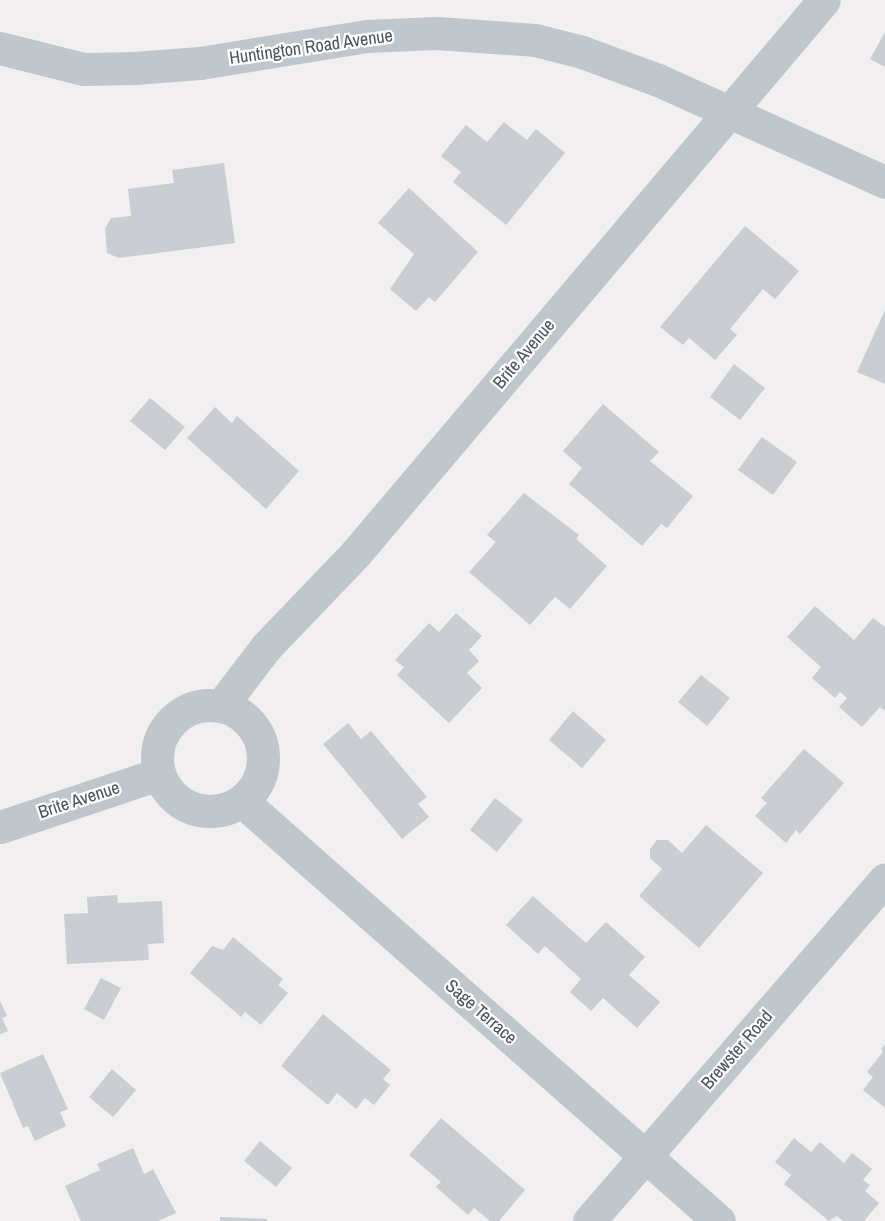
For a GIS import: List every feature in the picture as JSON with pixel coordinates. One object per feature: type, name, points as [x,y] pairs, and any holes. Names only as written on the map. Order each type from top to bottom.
[{"type":"street","name":"Brite Avenue","points":[[221,706],[266,647],[356,553],[824,0]]},
{"type":"street","name":"Huntington Road Avenue","points":[[0,48],[83,69],[200,63],[367,36],[476,34],[535,40],[582,52],[730,111],[885,182]]},
{"type":"street","points":[[221,706],[251,723],[264,757],[261,776],[243,802],[212,812],[191,809],[167,790],[158,774],[157,750],[164,731],[190,708],[221,706]]},
{"type":"street","name":"Brite Avenue","points":[[0,827],[158,774]]},
{"type":"street","name":"Sage Terrace","points":[[243,802],[719,1221]]},
{"type":"street","name":"Brewster Road","points":[[588,1221],[885,879]]},
{"type":"building","points":[[885,32],[885,67],[870,59]]},
{"type":"building","points":[[504,122],[527,140],[536,129],[565,153],[506,225],[453,182],[461,172],[441,156],[466,125],[487,142]]},
{"type":"building","points":[[224,163],[235,243],[119,258],[107,253],[105,229],[111,218],[131,216],[128,189],[174,183],[172,170]]},
{"type":"building","points":[[409,188],[478,252],[435,302],[429,297],[416,311],[390,289],[414,254],[378,223]]},
{"type":"building","points":[[745,226],[799,271],[775,299],[763,289],[730,329],[737,335],[715,360],[689,338],[683,345],[660,327]]},
{"type":"building","points":[[885,310],[885,384],[857,372]]},
{"type":"building","points":[[734,364],[765,388],[740,420],[710,397]]},
{"type":"building","points":[[150,398],[185,427],[165,450],[130,421]]},
{"type":"building","points":[[603,404],[659,452],[650,461],[693,496],[667,528],[661,524],[642,546],[569,484],[582,468],[563,451]]},
{"type":"building","points":[[215,407],[232,423],[237,416],[299,471],[266,509],[187,438]]},
{"type":"building","points":[[762,437],[797,462],[773,495],[738,470]]},
{"type":"building","points":[[524,493],[579,535],[576,539],[607,566],[570,609],[555,597],[530,625],[469,572],[496,542],[487,535]]},
{"type":"building","points":[[815,606],[854,640],[873,618],[885,627],[885,711],[880,707],[862,727],[839,707],[847,698],[840,692],[835,698],[812,678],[821,667],[787,637]]},
{"type":"building","points":[[456,613],[482,636],[469,650],[479,661],[467,673],[482,688],[449,723],[397,675],[404,667],[395,660],[429,623],[439,632]]},
{"type":"building","points":[[701,675],[730,698],[707,726],[678,702]]},
{"type":"building","points":[[573,711],[606,740],[582,768],[549,740]]},
{"type":"building","points":[[348,723],[361,739],[371,731],[427,797],[418,804],[429,817],[402,839],[323,744]]},
{"type":"building","points":[[804,749],[844,783],[800,834],[796,830],[786,843],[755,816],[767,803],[761,798]]},
{"type":"building","points":[[495,798],[523,820],[497,852],[470,830]]},
{"type":"building","points":[[706,825],[763,873],[699,948],[639,896],[662,869],[650,858],[650,849],[657,840],[668,840],[682,853]]},
{"type":"building","points":[[117,895],[118,903],[162,901],[164,943],[148,944],[149,960],[67,964],[64,914],[88,913],[87,897]]},
{"type":"building","points":[[533,896],[586,943],[606,922],[645,957],[629,975],[660,1002],[637,1028],[603,998],[591,1011],[570,992],[581,979],[545,946],[538,954],[506,925]]},
{"type":"building","points":[[233,937],[283,979],[278,985],[288,993],[261,1025],[245,1012],[241,1017],[190,973],[212,946],[223,950]]},
{"type":"building","points":[[101,978],[121,988],[104,1020],[84,1009]]},
{"type":"building","points":[[0,1001],[7,1016],[2,1018],[8,1031],[0,1034]]},
{"type":"building","points":[[323,1014],[391,1070],[383,1079],[390,1085],[374,1105],[365,1098],[356,1109],[337,1093],[328,1105],[281,1066]]},
{"type":"building","points":[[885,1044],[885,1108],[863,1090],[873,1077],[867,1072],[883,1052],[881,1049]]},
{"type":"building","points":[[43,1054],[68,1109],[60,1112],[66,1126],[35,1141],[28,1126],[23,1128],[0,1073]]},
{"type":"building","points":[[112,1069],[136,1090],[113,1117],[89,1097]]},
{"type":"building","points":[[441,1118],[525,1190],[499,1221],[490,1221],[474,1208],[468,1215],[436,1187],[441,1182],[409,1155]]},
{"type":"building","points":[[794,1138],[811,1152],[820,1142],[844,1163],[852,1153],[872,1169],[863,1180],[870,1185],[865,1191],[879,1203],[864,1221],[843,1221],[837,1216],[829,1221],[784,1184],[791,1175],[775,1162]]},
{"type":"building","points":[[260,1141],[292,1168],[276,1187],[244,1161]]},
{"type":"building","points":[[133,1148],[144,1174],[153,1169],[176,1213],[158,1221],[81,1221],[65,1186],[100,1170],[97,1164]]},
{"type":"building","points":[[220,1217],[267,1219],[267,1221],[220,1221]]}]
